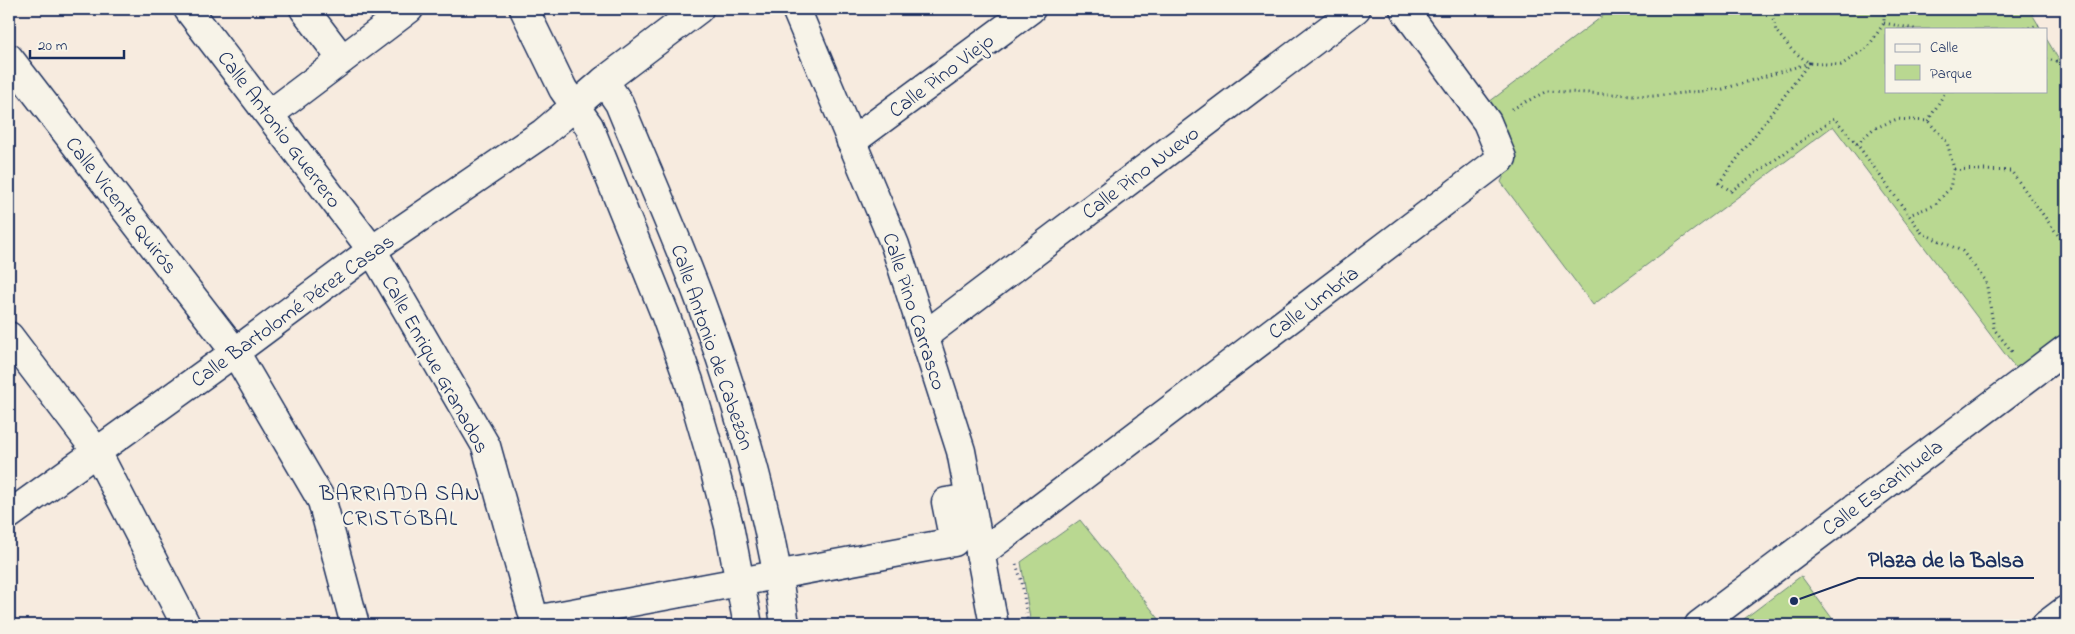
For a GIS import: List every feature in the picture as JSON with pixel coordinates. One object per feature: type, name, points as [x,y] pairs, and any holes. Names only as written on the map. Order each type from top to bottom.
[{"type":"street","name":"Calle Antonio Guerrero","points":[[188,9],[372,250]]},
{"type":"street","points":[[304,9],[342,59]]},
{"type":"street","points":[[270,114],[409,9]]},
{"type":"street","name":"Calle Antonio de Cabezón","points":[[524,9],[563,89],[588,126],[665,314],[689,381],[729,526],[748,625]]},
{"type":"street","name":"Calle Bartolomé Pérez Casas","points":[[9,515],[235,352],[372,250],[543,133],[604,81],[699,9]]},
{"type":"street","name":"Calle Pino Carrasco","points":[[796,9],[895,245],[961,451],[994,625]]},
{"type":"street","name":"Calle Pino Viejo","points":[[852,142],[1031,9]]},
{"type":"street","name":"Calle Pino Nuevo","points":[[924,336],[1356,9]]},
{"type":"street","name":"Calle Umbría","points":[[980,554],[1502,158],[1487,122],[1404,9]]},
{"type":"street","name":"Calle Vicente Quirós","points":[[9,58],[235,352],[322,501],[355,625]]},
{"type":"street","name":"Calle Antonio de Cabezón","points":[[604,81],[619,102],[680,249],[726,372],[748,446],[777,576],[785,625]]},
{"type":"street","name":"Calle Enrique Granados","points":[[372,250],[486,446],[535,622]]},
{"type":"street","points":[[9,336],[97,452],[186,625]]},
{"type":"street","name":"Calle Escarihuela","points":[[1698,625],[2066,349]]},
{"type":"street","points":[[535,622],[954,542],[946,502],[970,498]]},
{"type":"street","points":[[2046,625],[2066,610]]},
{"type":"path","points":[[1772,9],[1776,32],[1792,50],[1809,63]]},
{"type":"path","points":[[1487,122],[1546,91],[1653,96],[1723,89],[1809,63],[1842,65],[1868,47],[1884,22],[1884,9]]},
{"type":"path","points":[[1884,22],[1911,28]]},
{"type":"path","points":[[2028,28],[2039,25]]},
{"type":"path","points":[[2048,59],[2061,62]]},
{"type":"path","points":[[1809,63],[1719,183],[1731,191],[1834,118],[1857,144],[1922,233],[1962,251],[1986,280],[1994,329],[2015,356]]},
{"type":"path","points":[[1928,122],[1945,92]]},
{"type":"path","points":[[1857,144],[1873,129],[1897,119],[1928,122],[1947,142],[1954,169],[1950,188],[1935,205],[1909,215]]},
{"type":"path","points":[[1954,169],[2011,171],[2066,246]]},
{"type":"path","points":[[1015,558],[1022,582],[1028,625]]},
{"type":"green space","points":[[1612,9],[2029,9],[2040,28],[1885,28],[1885,92],[2048,92],[2048,41],[2066,72],[2066,333],[2017,370],[1833,126],[1593,305],[1501,182],[1510,158],[1510,140],[1508,132],[1489,102]]},
{"type":"green space","points":[[1080,520],[1164,625],[1031,625],[1021,562]]},
{"type":"green space","points":[[1801,576],[1837,625],[1736,625]]},
{"type":"place","name":"Plaza de la Balsa","points":[[1794,601]]},
{"type":"district","name":"BARRIADA SAN CRISTÓBAL","points":[[400,504]]}]
